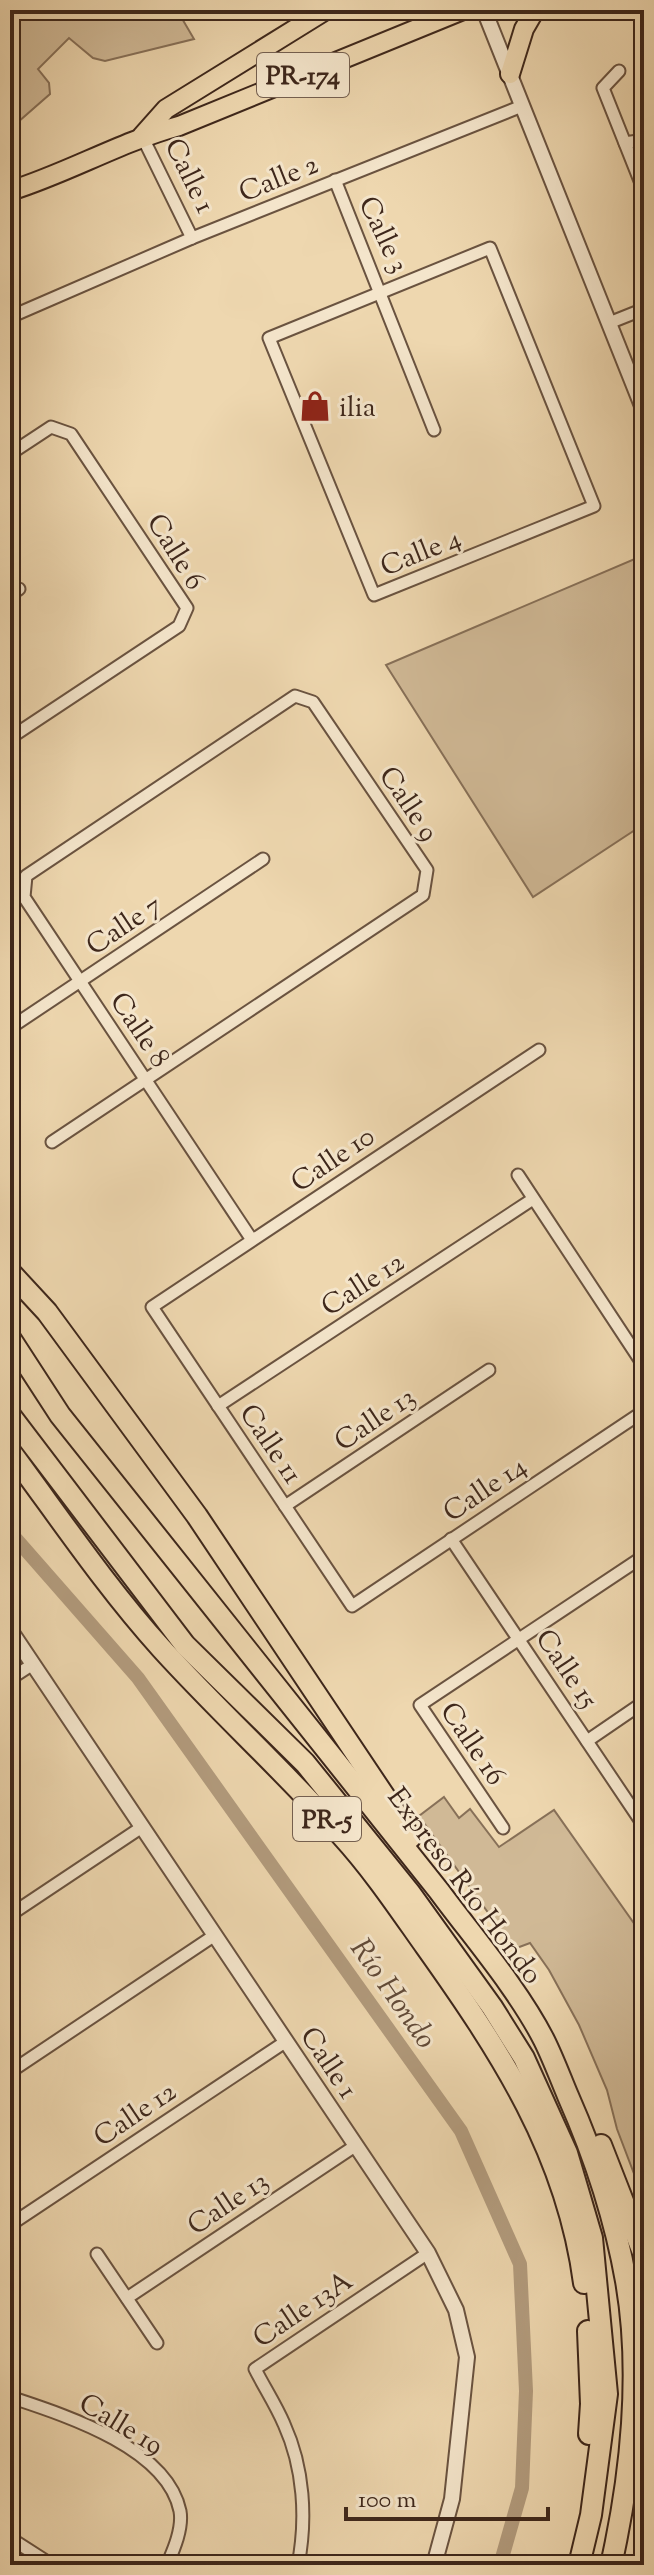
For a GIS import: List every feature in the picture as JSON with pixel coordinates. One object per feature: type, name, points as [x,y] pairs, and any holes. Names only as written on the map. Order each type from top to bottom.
[{"type":"highway","name":"PR-174","points":[[142,136],[166,109],[326,10]]},
{"type":"highway","name":"PR-174","points":[[10,191],[47,180],[142,136],[179,126],[463,10]]},
{"type":"highway","points":[[510,74],[524,29],[535,10]]},
{"type":"highway","points":[[10,1272],[47,1312],[197,1516],[393,1809],[439,1891]]},
{"type":"highway","name":"Expreso Río Hondo","points":[[10,1338],[60,1415],[439,1891],[493,1963],[544,2040],[584,2133],[616,2234],[627,2282],[632,2349],[631,2437],[620,2523],[611,2565]]},
{"type":"highway","points":[[10,1415],[185,1645],[305,1763],[410,1893],[492,2007],[524,2058],[567,2153],[592,2238],[607,2394],[591,2515],[579,2565]]},
{"type":"highway","name":"PR-5","points":[[10,1451],[130,1612],[360,1856],[470,2009],[525,2099],[544,2140],[575,2234],[588,2320],[591,2404],[586,2467],[566,2565]]},
{"type":"highway","points":[[118,1489],[160,1557],[426,1896],[534,2052],[563,2110],[582,2163],[601,2237],[616,2348],[614,2436],[604,2519],[592,2565]]},
{"type":"highway","points":[[544,2040],[566,2067],[577,2089],[644,2255]]},
{"type":"street","points":[[484,10],[644,411]]},
{"type":"street","points":[[619,71],[603,88],[644,191]]},
{"type":"street","name":"Calle 2","points":[[10,317],[192,238],[522,106]]},
{"type":"street","name":"Calle 1","points":[[142,136],[192,238]]},
{"type":"street","points":[[625,143],[644,140]]},
{"type":"street","name":"Calle 3","points":[[335,180],[381,293],[490,248]]},
{"type":"street","name":"Calle 4","points":[[381,293],[269,338],[374,595],[594,506],[490,248]]},
{"type":"street","points":[[381,293],[434,430]]},
{"type":"street","points":[[609,323],[644,309]]},
{"type":"street","name":"Calle 6","points":[[10,454],[51,427],[71,434],[187,608],[179,626],[10,738]]},
{"type":"street","name":"Calle 9","points":[[52,1142],[423,895],[427,870],[313,702],[295,696],[60,853]]},
{"type":"street","name":"Calle 8","points":[[60,853],[26,876],[24,897],[252,1240]]},
{"type":"street","name":"Calle 7","points":[[10,1028],[263,859]]},
{"type":"street","name":"Calle 10","points":[[152,1307],[539,1050]]},
{"type":"street","points":[[518,1175],[644,1366]]},
{"type":"street","name":"Calle 12","points":[[218,1406],[533,1199]]},
{"type":"street","name":"Calle 11","points":[[152,1307],[352,1606]]},
{"type":"street","name":"Calle 13","points":[[285,1506],[489,1370]]},
{"type":"street","name":"Calle 14","points":[[352,1606],[644,1411]]},
{"type":"street","name":"Calle 15","points":[[451,1539],[644,1826]]},
{"type":"street","points":[[520,1639],[644,1556]]},
{"type":"street","name":"Calle 1","points":[[10,1630],[428,2253],[456,2310],[467,2357],[452,2499],[434,2565]]},
{"type":"street","name":"Calle 16","points":[[503,1828],[420,1705],[520,1639]]},
{"type":"street","points":[[10,1679],[33,1664]]},
{"type":"street","points":[[587,1741],[644,1702]]},
{"type":"street","points":[[10,1915],[142,1827]]},
{"type":"street","points":[[10,2072],[215,1935]]},
{"type":"street","name":"Calle 12","points":[[10,2225],[285,2042]]},
{"type":"street","name":"Calle 13","points":[[127,2298],[355,2146]]},
{"type":"street","name":"Calle 13A","points":[[298,2565],[304,2535],[301,2481],[285,2426],[255,2369],[428,2253]]},
{"type":"street","points":[[97,2254],[157,2343]]},
{"type":"street","name":"Calle 19","points":[[10,2397],[94,2428],[146,2460],[171,2483],[180,2513],[173,2551],[167,2565]]},
{"type":"street","points":[[10,2538],[52,2565]]},
{"type":"shaded area","points":[[10,10],[177,10],[194,39],[105,61],[93,58],[69,38],[38,69],[49,83],[50,94],[10,129]]},
{"type":"shaded area","points":[[644,555],[644,824],[533,897],[386,665]]},
{"type":"shaded area","points":[[444,1797],[459,1818],[470,1809],[499,1847],[554,1810],[638,1929],[644,1929],[644,2200],[617,2129],[607,2090],[579,2025],[549,1970],[530,1943],[514,1949],[419,1816]]},
{"type":"waterway","name":"Río Hondo","points":[[10,1532],[138,1678],[461,2131],[520,2264],[526,2391],[522,2488],[500,2565]]},
{"type":"place","name":"ilia","points":[[315,406]]}]
